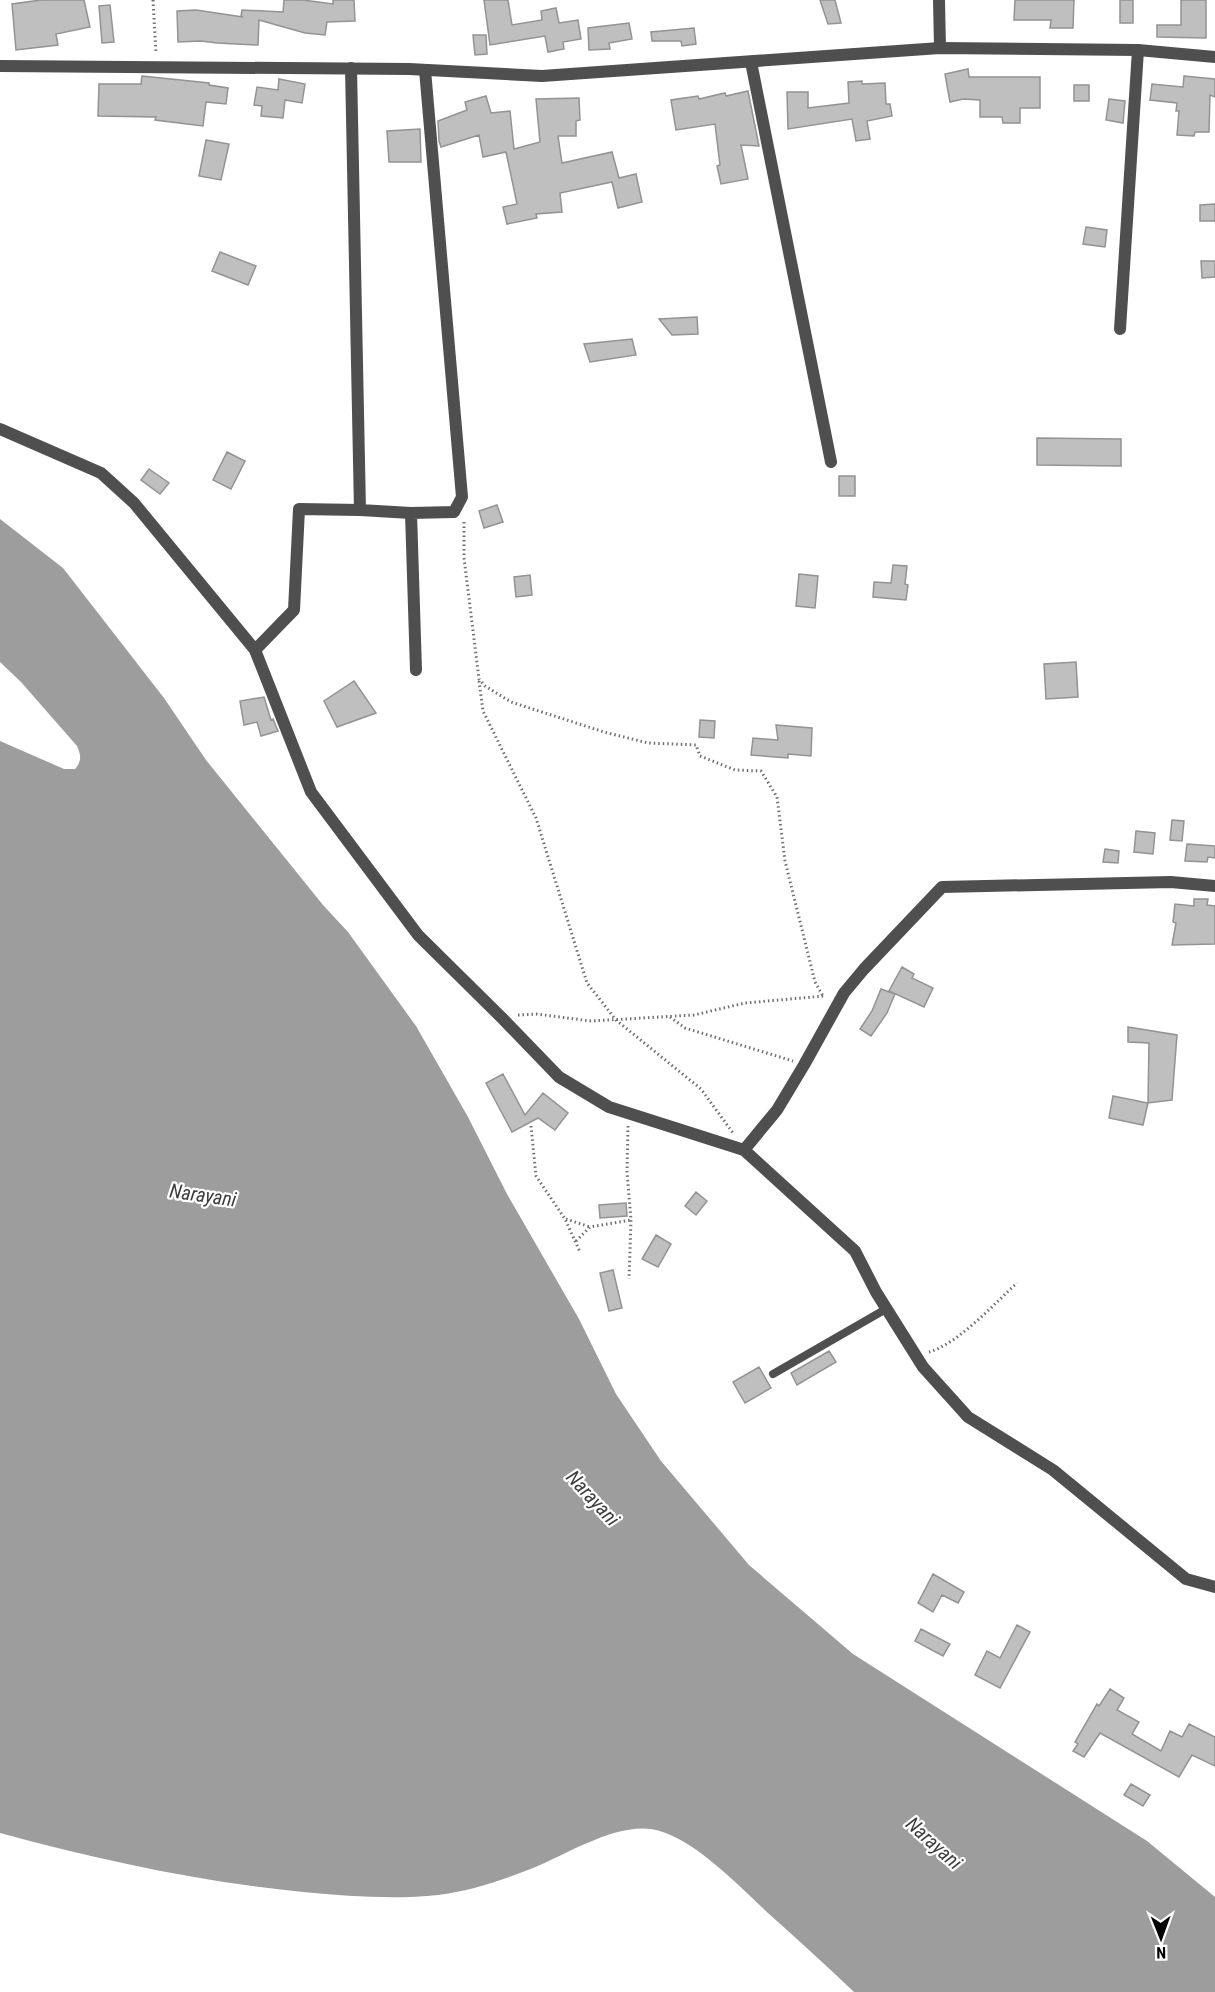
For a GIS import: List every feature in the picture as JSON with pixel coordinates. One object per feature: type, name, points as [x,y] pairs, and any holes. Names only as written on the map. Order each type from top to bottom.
[{"type":"street","points":[[939,0],[940,48]]},
{"type":"street","points":[[0,66],[351,68],[542,76],[940,48],[1138,50],[1215,57]]},
{"type":"street","points":[[1120,329],[1138,50]]},
{"type":"street","points":[[752,62],[831,462]]},
{"type":"street","points":[[351,68],[360,510]]},
{"type":"street","points":[[255,650],[294,610],[299,509],[411,513],[454,512],[462,497],[425,70]]},
{"type":"street","points":[[0,429],[101,473],[134,503],[255,650],[311,792],[418,935],[559,1077],[609,1107],[744,1150],[855,1251],[886,1309],[923,1367],[968,1417],[1053,1470],[1186,1579],[1215,1587]]},
{"type":"street","points":[[411,513],[416,670]]},
{"type":"street","points":[[744,1150],[777,1110],[844,993],[942,887],[1172,882],[1215,886]]},
{"type":"lane","points":[[773,1374],[886,1309]]},
{"type":"path","points":[[153,0],[157,67]]},
{"type":"path","points":[[454,512],[464,518],[464,558],[483,711],[536,818],[587,983],[616,1020],[701,1089],[744,1150]]},
{"type":"path","points":[[479,679],[485,686],[511,702],[604,732],[648,743],[696,745],[700,756],[735,770],[761,771],[777,797],[785,861],[815,982],[823,996]]},
{"type":"path","points":[[503,1019],[513,1015],[536,1014],[591,1021],[694,1015],[745,1003],[844,993]]},
{"type":"path","points":[[668,1016],[685,1028],[804,1065]]},
{"type":"path","points":[[628,1113],[627,1173],[632,1220],[629,1279]]},
{"type":"path","points":[[531,1126],[536,1176],[565,1219],[580,1252]]},
{"type":"path","points":[[565,1219],[590,1227],[632,1220]]},
{"type":"path","points":[[576,1241],[590,1227]]},
{"type":"path","points":[[915,1355],[936,1350],[969,1328],[1017,1283]]},
{"type":"water","name":"Narayani","points":[[0,519],[63,568],[164,698],[206,760],[323,905],[348,932],[416,1026],[468,1117],[507,1194],[579,1319],[616,1394],[661,1461],[749,1565],[853,1654],[1147,1841],[1215,1897],[1215,1992],[854,1992],[714,1863],[682,1841],[651,1829],[622,1831],[606,1835],[533,1868],[474,1888],[438,1895],[404,1897],[370,1897],[265,1888],[188,1876],[113,1861],[0,1833],[0,741],[64,769],[75,769],[80,758],[77,746],[21,682],[0,662]]},
{"type":"building","points":[[41,0],[84,0],[90,27],[56,34],[58,45],[16,50],[12,4]]},
{"type":"building","points":[[284,0],[333,4],[333,0],[354,0],[355,21],[327,22],[325,35],[305,33],[259,20],[258,45],[201,41],[178,42],[177,11],[196,10],[243,17],[241,16],[242,10],[283,12]]},
{"type":"building","points":[[484,0],[508,0],[512,25],[542,20],[541,11],[556,8],[559,23],[578,20],[581,39],[563,42],[564,49],[548,52],[545,36],[490,45]]},
{"type":"building","points":[[820,0],[835,0],[841,23],[828,24]]},
{"type":"building","points":[[1015,0],[1074,0],[1073,28],[1050,28],[1051,20],[1014,20]]},
{"type":"building","points":[[1120,0],[1133,0],[1133,23],[1120,23]]},
{"type":"building","points":[[1181,0],[1206,0],[1206,38],[1157,37],[1157,25],[1181,25]]},
{"type":"building","points":[[110,5],[114,42],[102,43],[99,6]]},
{"type":"building","points":[[629,23],[632,39],[609,43],[610,49],[589,50],[588,28]]},
{"type":"building","points":[[694,28],[696,44],[682,46],[681,41],[652,41],[651,32]]},
{"type":"building","points":[[473,35],[486,35],[487,54],[475,55]]},
{"type":"building","points":[[968,69],[969,77],[1040,77],[1040,108],[1020,108],[1020,123],[1003,123],[1002,117],[980,117],[980,100],[963,99],[950,102],[945,74]]},
{"type":"building","points":[[142,76],[209,83],[209,85],[228,88],[226,104],[206,102],[203,126],[155,120],[156,117],[98,116],[99,84],[141,84]]},
{"type":"building","points":[[1184,76],[1215,79],[1215,97],[1210,95],[1209,132],[1195,132],[1194,136],[1177,135],[1179,111],[1176,111],[1177,103],[1150,100],[1152,84],[1183,87]]},
{"type":"building","points":[[279,79],[305,84],[302,103],[285,100],[283,118],[261,116],[262,106],[254,105],[257,87],[278,90]]},
{"type":"building","points":[[862,81],[862,84],[885,83],[886,104],[890,104],[892,116],[867,121],[870,139],[856,141],[852,119],[788,129],[787,92],[808,92],[808,108],[849,103],[848,82]]},
{"type":"building","points":[[1074,85],[1089,85],[1089,101],[1074,101]]},
{"type":"building","points":[[748,91],[759,146],[741,145],[748,179],[721,184],[717,166],[720,165],[715,124],[676,130],[671,100],[698,96],[699,99],[725,93],[726,96]]},
{"type":"building","points":[[486,96],[491,113],[510,111],[514,149],[540,142],[536,99],[579,98],[580,120],[576,121],[576,136],[558,136],[562,163],[612,152],[619,178],[636,174],[642,202],[618,208],[612,182],[560,193],[562,212],[536,214],[537,218],[507,224],[503,207],[517,204],[506,152],[483,157],[479,135],[441,147],[439,141],[438,121],[467,110],[465,102]]},
{"type":"building","points":[[1109,99],[1125,101],[1123,123],[1106,120]]},
{"type":"building","points":[[420,129],[421,162],[389,162],[387,131]]},
{"type":"building","points":[[206,140],[229,144],[221,180],[199,176]]},
{"type":"building","points":[[1215,204],[1215,221],[1200,221],[1200,205]]},
{"type":"building","points":[[1086,227],[1107,230],[1105,247],[1083,244]]},
{"type":"building","points":[[220,252],[256,266],[248,285],[212,271]]},
{"type":"building","points":[[1201,261],[1215,261],[1215,277],[1202,278]]},
{"type":"building","points":[[697,317],[698,334],[672,335],[659,319]]},
{"type":"building","points":[[632,339],[636,355],[590,362],[584,344]]},
{"type":"building","points":[[1037,438],[1121,439],[1121,466],[1037,465]]},
{"type":"building","points":[[227,452],[245,461],[231,489],[213,480]]},
{"type":"building","points":[[149,469],[169,483],[160,494],[141,480]]},
{"type":"building","points":[[839,476],[855,476],[855,496],[839,496]]},
{"type":"building","points":[[497,505],[503,522],[484,528],[479,511]]},
{"type":"building","points":[[893,565],[907,566],[906,600],[873,597],[874,582],[891,583]]},
{"type":"building","points":[[799,574],[818,576],[815,608],[796,606]]},
{"type":"building","points":[[530,575],[532,595],[516,597],[514,577]]},
{"type":"building","points":[[1076,662],[1078,697],[1046,699],[1044,664]]},
{"type":"building","points":[[354,681],[376,713],[337,727],[324,701]]},
{"type":"building","points":[[264,697],[271,720],[273,719],[278,731],[261,736],[257,722],[244,725],[240,701]]},
{"type":"building","points":[[700,720],[715,721],[714,738],[699,737]]},
{"type":"building","points":[[776,725],[812,728],[811,756],[788,754],[788,758],[751,755],[753,738],[778,740]]},
{"type":"building","points":[[1172,820],[1184,821],[1182,841],[1170,840]]},
{"type":"building","points":[[1136,831],[1155,833],[1153,854],[1134,852]]},
{"type":"building","points":[[1187,844],[1215,846],[1215,858],[1208,857],[1207,862],[1185,861]]},
{"type":"building","points":[[1105,849],[1119,851],[1118,863],[1103,862]]},
{"type":"building","points":[[1194,899],[1208,899],[1207,905],[1215,906],[1215,944],[1172,945],[1176,923],[1173,922],[1175,904],[1194,906]]},
{"type":"building","points":[[902,967],[914,974],[912,978],[933,988],[924,1007],[889,991]]},
{"type":"building","points":[[881,989],[895,994],[887,1013],[871,1036],[860,1029],[872,1011]]},
{"type":"building","points":[[1128,1027],[1177,1035],[1172,1100],[1148,1103],[1149,1043],[1128,1042]]},
{"type":"building","points":[[503,1074],[525,1115],[543,1093],[568,1113],[555,1130],[538,1118],[512,1132],[486,1083]]},
{"type":"building","points":[[1113,1096],[1148,1103],[1143,1125],[1109,1118]]},
{"type":"building","points":[[696,1192],[707,1201],[696,1215],[685,1206]]},
{"type":"building","points":[[626,1203],[627,1216],[600,1218],[599,1205]]},
{"type":"building","points":[[656,1235],[671,1244],[658,1267],[642,1259]]},
{"type":"building","points":[[613,1270],[622,1308],[609,1311],[600,1273]]},
{"type":"building","points":[[829,1351],[836,1362],[797,1385],[791,1373]]},
{"type":"building","points":[[759,1367],[771,1388],[745,1403],[733,1382]]},
{"type":"building","points":[[933,1574],[964,1592],[958,1603],[942,1595],[933,1612],[918,1603]]},
{"type":"building","points":[[1017,1625],[1030,1632],[1000,1688],[975,1675],[987,1651],[1000,1658]]},
{"type":"building","points":[[921,1629],[950,1644],[943,1656],[915,1641]]},
{"type":"building","points":[[1110,1689],[1124,1698],[1117,1710],[1139,1722],[1132,1734],[1161,1751],[1170,1731],[1182,1737],[1189,1724],[1215,1737],[1215,1766],[1192,1755],[1179,1777],[1100,1733],[1084,1757],[1073,1751],[1078,1744],[1075,1742],[1097,1704],[1099,1706]]},
{"type":"building","points":[[1131,1784],[1150,1795],[1143,1806],[1124,1795]]}]
